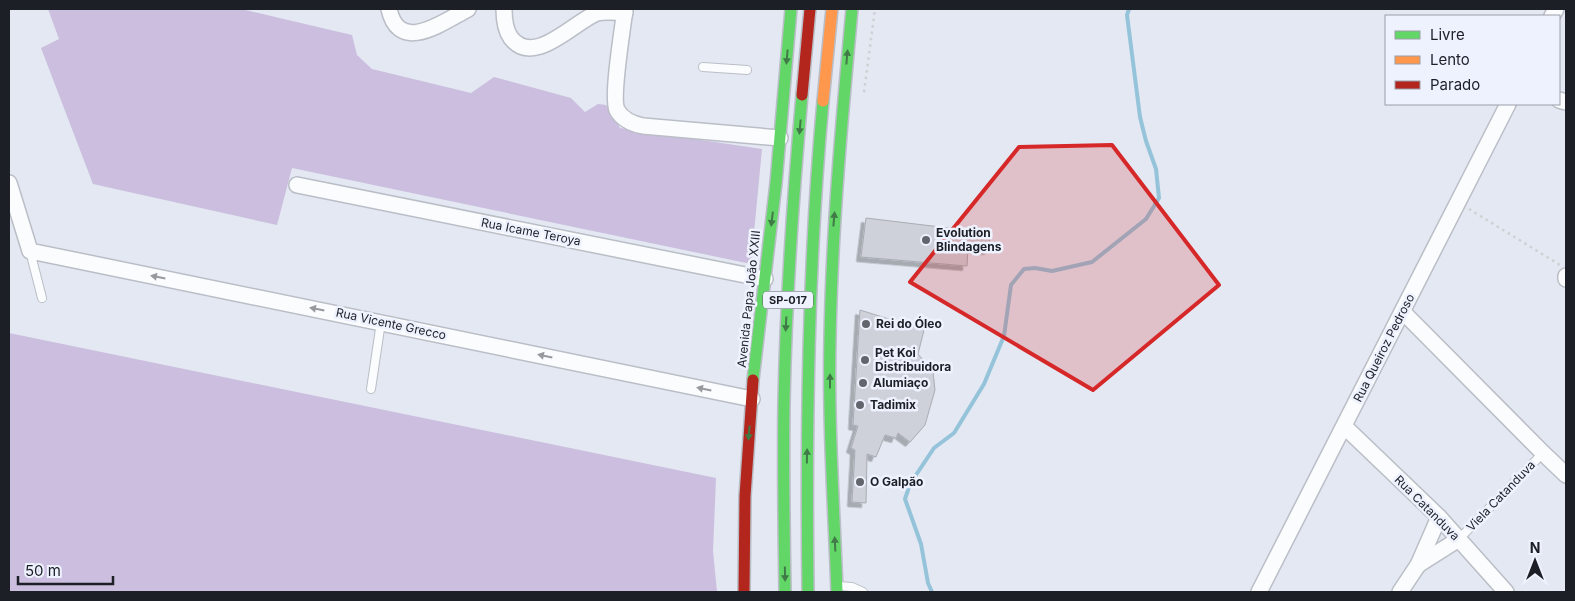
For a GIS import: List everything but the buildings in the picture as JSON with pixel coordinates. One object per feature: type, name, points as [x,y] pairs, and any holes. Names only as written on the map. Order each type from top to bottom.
[{"type":"main road","name":"Avenida Papa João XXIII","points":[[744,592],[745,486],[764,279],[780,138],[790,9]]},
{"type":"main road","name":"SP-017","points":[[785,592],[783,480],[789,267],[810,9]]},
{"type":"main road","name":"SP-017","points":[[808,592],[806,483],[809,316],[812,244],[832,9]]},
{"type":"main road","points":[[837,589],[829,431],[830,339],[834,228],[852,9]]},
{"type":"main road","points":[[772,520],[783,480]]},
{"type":"main road","points":[[806,483],[814,526],[818,592]]},
{"type":"street","points":[[389,9],[394,24],[400,30],[408,33],[428,30],[468,9]]},
{"type":"street","points":[[500,9],[504,9],[505,26],[508,34],[519,46],[528,48],[546,44],[598,13],[625,11],[616,89],[616,108],[626,119],[636,125],[643,126],[780,138]]},
{"type":"street","name":"Rua Queiroz Pedroso","points":[[1259,592],[1345,427],[1456,202],[1507,105]]},
{"type":"street","points":[[9,183],[12,208],[30,251]]},
{"type":"street","name":"Rua Icame Teroya","points":[[297,185],[764,279]]},
{"type":"street","name":"Rua Vicente Grecco","points":[[30,251],[752,399]]},
{"type":"street","points":[[1403,312],[1566,475]]},
{"type":"street","name":"Rua Catanduva","points":[[1345,427],[1439,517],[1506,592]]},
{"type":"street","points":[[1400,592],[1418,565],[1439,517]]},
{"type":"street","points":[[1418,565],[1459,539]]},
{"type":"lane","points":[[702,67],[747,70]]},
{"type":"lane","points":[[30,251],[42,298]]},
{"type":"lane","points":[[371,389],[381,322]]},
{"type":"lane","name":"Viela Catanduva","points":[[1459,539],[1543,453]]},
{"type":"lane","points":[[837,589],[852,587],[863,592]]},
{"type":"path","points":[[863,99],[875,9]]},
{"type":"path","points":[[1456,202],[1566,268]]},
{"type":"highlighted area","points":[[1112,145],[1219,285],[1093,390],[910,282],[1019,147]]},
{"type":"shaded area","points":[[48,9],[241,9],[352,35],[357,55],[372,69],[471,93],[494,77],[571,98],[585,112],[598,104],[606,105],[620,128],[762,149],[751,264],[292,168],[277,225],[93,184],[41,48],[59,39]]},
{"type":"shaded area","points":[[9,333],[716,478],[713,551],[717,592],[9,592]]},
{"type":"waterway","points":[[932,592],[928,583],[921,544],[905,499],[910,484],[934,448],[954,433],[984,384],[1004,336],[1011,285],[1024,269],[1035,268],[1052,271],[1092,262],[1146,219],[1159,198],[1156,169],[1140,117],[1127,15],[1129,9]]},
{"type":"traffic: fast","points":[[753,380],[776,183],[791,9]]},
{"type":"traffic: fast","points":[[837,592],[831,433],[831,297],[835,214],[852,9]]},
{"type":"traffic: fast","points":[[785,592],[784,449],[786,325],[802,95]]},
{"type":"traffic: fast","points":[[808,592],[809,346],[814,224],[823,101]]},
{"type":"traffic: slow","points":[[823,101],[832,9]]},
{"type":"traffic: jam","points":[[802,95],[810,9]]},
{"type":"traffic: jam","points":[[744,592],[745,496],[753,380]]},
{"type":"place","name":"Evolution Blindagens","points":[[926,240]]},
{"type":"place","name":"Rei do Óleo","points":[[866,324]]},
{"type":"place","name":"Pet Koi Distribuidora","points":[[865,360]]},
{"type":"place","name":"Alumiaço","points":[[863,383]]},
{"type":"place","name":"Tadimix","points":[[860,405]]},
{"type":"place","name":"O Galpão","points":[[860,482]]}]
